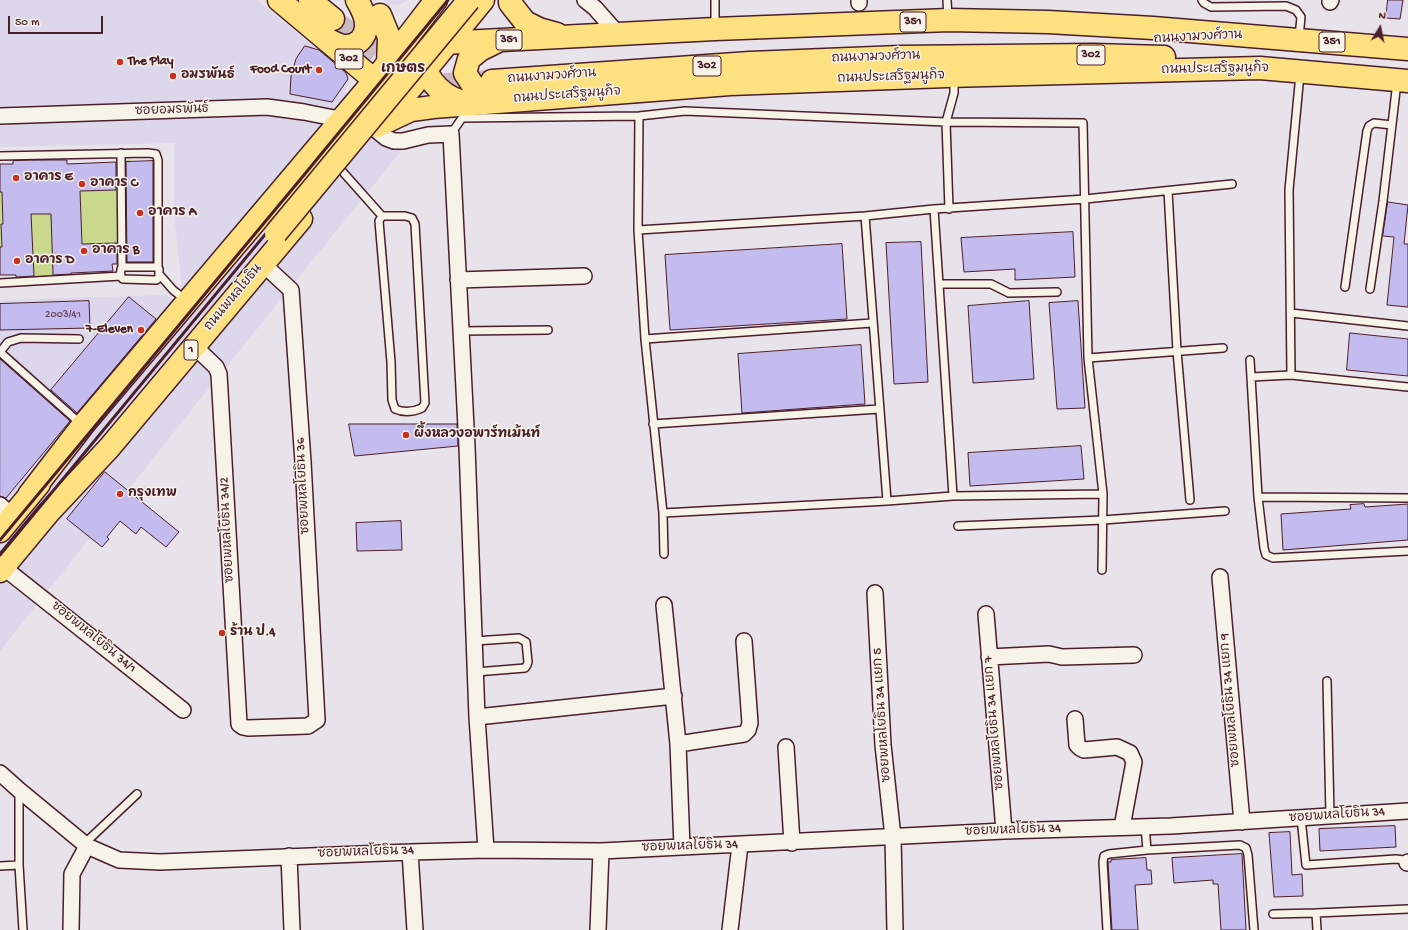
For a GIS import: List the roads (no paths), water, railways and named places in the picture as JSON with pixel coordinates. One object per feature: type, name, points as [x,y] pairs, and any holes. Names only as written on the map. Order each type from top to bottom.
[{"type":"main road","name":"302","points":[[279,0],[341,11],[380,15],[391,18],[410,18],[429,9]]},
{"type":"main road","name":"302","points":[[310,0],[341,11],[387,82]]},
{"type":"main road","name":"ถนนพหลโยธิน","points":[[2,569],[49,512],[271,228],[452,0]]},
{"type":"main road","name":"ถนนพหลโยธิน","points":[[4,517],[29,495],[184,321],[271,228],[469,0]]},
{"type":"main road","name":"ถนนพหลโยธิน","points":[[29,495],[83,425],[344,116],[387,82],[424,62],[448,43],[482,0]]},
{"type":"main road","points":[[510,0],[510,3],[525,22],[539,29],[570,37]]},
{"type":"main road","name":"ถนนพหลโยธิน","points":[[387,82],[429,9]]},
{"type":"main road","points":[[429,9],[419,50],[424,62],[438,88],[445,95],[458,101],[474,104]]},
{"type":"main road","name":"351","points":[[448,43],[715,29],[948,10],[1048,22],[1256,35],[1408,49]]},
{"type":"main road","points":[[376,128],[387,82],[389,37],[380,15]]},
{"type":"main road","name":"ถนนงามวงศ์วาน","points":[[1256,35],[1193,41],[1102,40],[902,43],[736,49],[492,74],[915,57],[1093,55],[1186,59],[1260,68]]},
{"type":"main road","points":[[498,40],[480,50],[469,59],[465,73],[476,90],[484,96],[514,100]]},
{"type":"main road","points":[[387,82],[424,62]]},
{"type":"main road","name":"ถนนประเสริฐมนูกิจ","points":[[376,128],[411,110],[514,100],[730,84],[954,76],[1260,68],[1403,80]]},
{"type":"main road","points":[[387,82],[432,102],[449,107]]},
{"type":"main road","name":"ถนนพหลโยธิน","points":[[49,512],[109,448],[342,171],[376,128]]},
{"type":"main road","points":[[316,149],[342,171]]},
{"type":"street","points":[[594,3],[618,34]]},
{"type":"street","name":"ซอยอมรพันธ์","points":[[0,116],[267,108],[304,112],[334,118],[344,116]]},
{"type":"street","points":[[376,128],[386,138],[394,141],[451,134],[467,447],[477,717],[486,850]]},
{"type":"street","name":"ซอยพหลโยธิน 36","points":[[239,724],[248,728],[308,726],[317,720],[303,470],[290,290],[263,264]]},
{"type":"street","points":[[458,280],[584,276]]},
{"type":"street","name":"ซอยพหลโยธิน 34/2","points":[[194,346],[216,367],[219,374],[239,724]]},
{"type":"street","name":"ซอยพหลโยธิน 34/1","points":[[2,569],[183,710]]},
{"type":"street","name":"ซอยพหลโยธิน 34 แยก 9","points":[[1220,577],[1242,822]]},
{"type":"street","name":"ซอยพหลโยธิน 34 แยก 5","points":[[875,593],[883,746],[893,837],[895,930]]},
{"type":"street","points":[[664,604],[678,744],[682,847]]},
{"type":"street","name":"ซอยพหลโยธิน 34 แยก 7","points":[[986,614],[1004,831]]},
{"type":"street","points":[[678,744],[744,734],[748,730],[750,724],[744,641]]},
{"type":"street","points":[[989,658],[1049,654],[1062,657],[1134,655]]},
{"type":"street","points":[[477,717],[674,696]]},
{"type":"street","points":[[1075,719],[1078,745],[1080,748],[1084,750],[1118,747],[1130,753],[1134,762],[1122,827]]},
{"type":"street","points":[[786,747],[792,842]]},
{"type":"street","name":"ซอยพหลโยธิน 34","points":[[0,773],[85,845],[119,860],[153,861],[486,850],[601,851],[1004,831],[1242,822],[1408,811]]},
{"type":"street","points":[[71,930],[72,874],[85,845]]},
{"type":"street","points":[[730,930],[740,845]]},
{"type":"street","points":[[598,930],[601,851]]},
{"type":"street","points":[[410,852],[415,930]]},
{"type":"street","points":[[289,856],[292,930]]},
{"type":"lane","points":[[715,0],[715,29]]},
{"type":"lane","points":[[1202,0],[1204,4],[1211,7],[1286,6],[1296,10],[1301,17],[1298,40]]},
{"type":"lane","points":[[1291,375],[1289,190],[1301,71]]},
{"type":"lane","points":[[949,209],[946,122],[954,93],[954,76]]},
{"type":"lane","points":[[1370,289],[1392,125],[1403,80]]},
{"type":"lane","points":[[451,134],[462,118],[639,116],[685,111],[946,122],[1083,123],[1088,358],[1103,494],[1102,570]]},
{"type":"lane","points":[[639,116],[638,230],[645,338],[663,513],[664,554]]},
{"type":"lane","points":[[1345,287],[1366,131],[1369,126],[1374,123],[1392,125]]},
{"type":"lane","points":[[0,156],[121,153],[154,153],[157,156],[159,270],[159,278],[156,280],[124,280],[121,278],[121,153]]},
{"type":"lane","points":[[342,171],[382,216],[404,216],[412,218],[415,224],[425,403],[422,408],[402,412],[394,408],[392,400],[391,362],[379,221],[382,216]]},
{"type":"lane","points":[[638,230],[865,216],[1085,199],[1232,184]]},
{"type":"lane","points":[[1168,191],[1177,351],[1190,500]]},
{"type":"lane","points":[[934,210],[953,496]]},
{"type":"lane","points":[[865,216],[872,324],[887,501]]},
{"type":"lane","points":[[122,267],[159,270]]},
{"type":"lane","points":[[159,270],[173,290],[188,301]]},
{"type":"lane","points":[[0,283],[121,276]]},
{"type":"lane","points":[[939,284],[992,284],[1009,293],[1057,292]]},
{"type":"lane","points":[[1291,313],[1408,326]]},
{"type":"lane","points":[[645,338],[872,324]]},
{"type":"lane","points":[[461,331],[548,330]]},
{"type":"lane","points":[[79,339],[21,338],[8,342],[0,352],[83,425]]},
{"type":"lane","points":[[1088,358],[1223,348]]},
{"type":"lane","points":[[1250,360],[1258,497],[1266,555],[1273,558],[1408,551]]},
{"type":"lane","points":[[1251,377],[1291,375],[1408,387]]},
{"type":"lane","points":[[653,424],[879,409]]},
{"type":"lane","points":[[663,513],[953,496],[1103,494]]},
{"type":"lane","points":[[1258,497],[1408,498]]},
{"type":"lane","points":[[958,526],[1102,520],[1225,511]]},
{"type":"lane","points":[[475,641],[523,639],[526,642],[528,662],[525,668],[476,672]]},
{"type":"lane","points":[[1327,681],[1330,816]]},
{"type":"lane","points":[[19,790],[19,866],[23,930]]},
{"type":"lane","points":[[85,845],[137,794]]},
{"type":"lane","points":[[1301,818],[1306,865],[1396,859],[1405,860],[1408,863]]},
{"type":"lane","points":[[1145,826],[1147,850]]},
{"type":"lane","points":[[1107,930],[1103,862],[1104,856],[1109,854],[1147,850],[1240,845],[1246,848],[1248,855],[1254,930]]},
{"type":"lane","points":[[0,866],[19,866]]},
{"type":"lane","points":[[1273,914],[1316,914],[1408,909]]},
{"type":"lane","points":[[1316,914],[1317,930]]},
{"type":"tunnel","points":[[333,19],[398,75],[428,83],[449,84],[489,81]]},
{"type":"railway","points":[[0,540],[448,0]]},
{"type":"railway","points":[[0,555],[459,0]]},
{"type":"place","name":"The Play","points":[[120,62]]},
{"type":"place","name":"Food Court","points":[[319,70]]},
{"type":"place","name":"อมรพันธ์","points":[[173,76]]},
{"type":"place","name":"อาคาร E","points":[[16,178]]},
{"type":"place","name":"อาคาร C","points":[[82,184]]},
{"type":"place","name":"อาคาร A","points":[[140,213]]},
{"type":"place","name":"อาคาร B","points":[[84,251]]},
{"type":"place","name":"อาคาร D","points":[[17,261]]},
{"type":"place","name":"7-Eleven","points":[[141,330]]},
{"type":"place","name":"ผึ้งหลวงอพาร์ทเม้นท์","points":[[406,435]]},
{"type":"place","name":"กรุงเทพ","points":[[120,494]]},
{"type":"place","name":"ร้าน ป.4","points":[[222,633]]},
{"type":"district","name":"เกษตร","points":[[403,70]]}]
